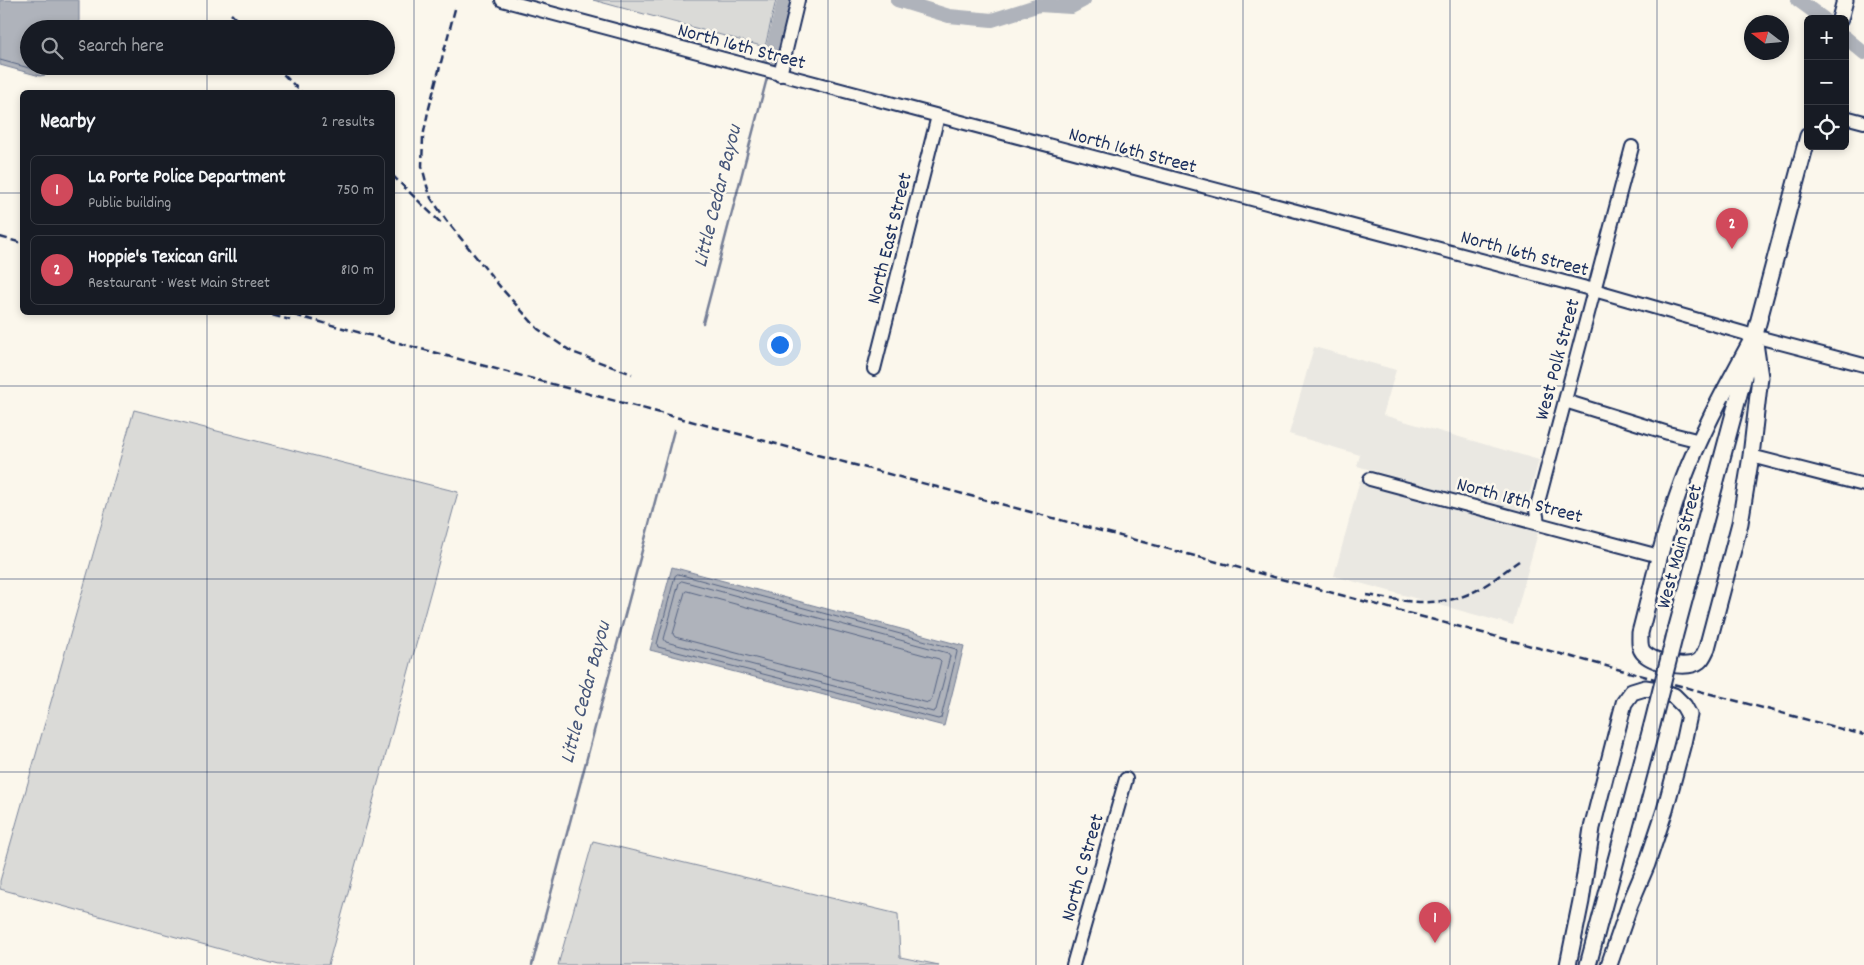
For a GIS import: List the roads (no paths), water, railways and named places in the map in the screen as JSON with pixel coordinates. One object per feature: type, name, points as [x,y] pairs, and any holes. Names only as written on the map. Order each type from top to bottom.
[{"type":"main road","points":[[1841,15],[1845,0]]},
{"type":"main road","name":"West Main Street","points":[[1588,965],[1804,150]]},
{"type":"main road","points":[[1754,336],[1760,377],[1751,456],[1740,523],[1707,648],[1700,660],[1689,666],[1652,659],[1646,655],[1640,645],[1640,633],[1659,556],[1682,483],[1700,441],[1754,336]]},
{"type":"main road","points":[[1568,965],[1581,901],[1592,828],[1624,703],[1632,692],[1645,688],[1658,690],[1674,696],[1689,714],[1665,810],[1609,965]]},
{"type":"street","name":"North 16th Street","points":[[502,0],[1594,290],[1864,365]]},
{"type":"street","points":[[780,75],[798,0]]},
{"type":"street","name":"North East Street","points":[[874,369],[938,116]]},
{"type":"street","points":[[1849,118],[1864,122]]},
{"type":"street","name":"West Polk Street","points":[[1538,523],[1536,510],[1632,148]]},
{"type":"street","points":[[1565,400],[1668,433],[1700,441]]},
{"type":"street","points":[[1751,456],[1864,485]]},
{"type":"street","name":"North 18th Street","points":[[1370,479],[1659,556]]},
{"type":"street","name":"North C Street","points":[[1073,965],[1126,779]]},
{"type":"water","points":[[0,0],[79,0],[79,20],[20,20],[20,70],[0,65]]},
{"type":"water","points":[[672,567],[964,646],[944,726],[650,650]]},
{"type":"waterway","name":"Little Cedar Bayou","points":[[769,63],[784,0]]},
{"type":"waterway","name":"Little Cedar Bayou","points":[[897,0],[949,16],[992,20],[1039,5],[1071,7],[1084,0]]},
{"type":"waterway","name":"Little Cedar Bayou","points":[[1798,0],[1819,15]]},
{"type":"waterway","name":"Little Cedar Bayou","points":[[1849,40],[1864,53]]},
{"type":"waterway","name":"Little Cedar Bayou","points":[[703,323],[767,78]]},
{"type":"waterway","name":"Little Cedar Bayou","points":[[532,965],[674,430]]},
{"type":"railway","points":[[455,9],[423,137],[422,166],[431,198],[446,220],[502,289],[538,329],[572,352],[632,374]]},
{"type":"railway","points":[[231,14],[237,20]]},
{"type":"railway","points":[[284,75],[299,90]]},
{"type":"railway","points":[[395,178],[442,224]]},
{"type":"railway","points":[[0,237],[20,242]]},
{"type":"railway","points":[[272,315],[290,320]]},
{"type":"railway","points":[[294,315],[1864,735]]},
{"type":"railway","points":[[1367,595],[1412,602],[1456,599],[1484,586],[1519,561]]},
{"type":"place","name":"Hoppie's Texican Grill","points":[[1732,249]]},
{"type":"place","name":"La Porte Police Department","points":[[1435,943]]}]
